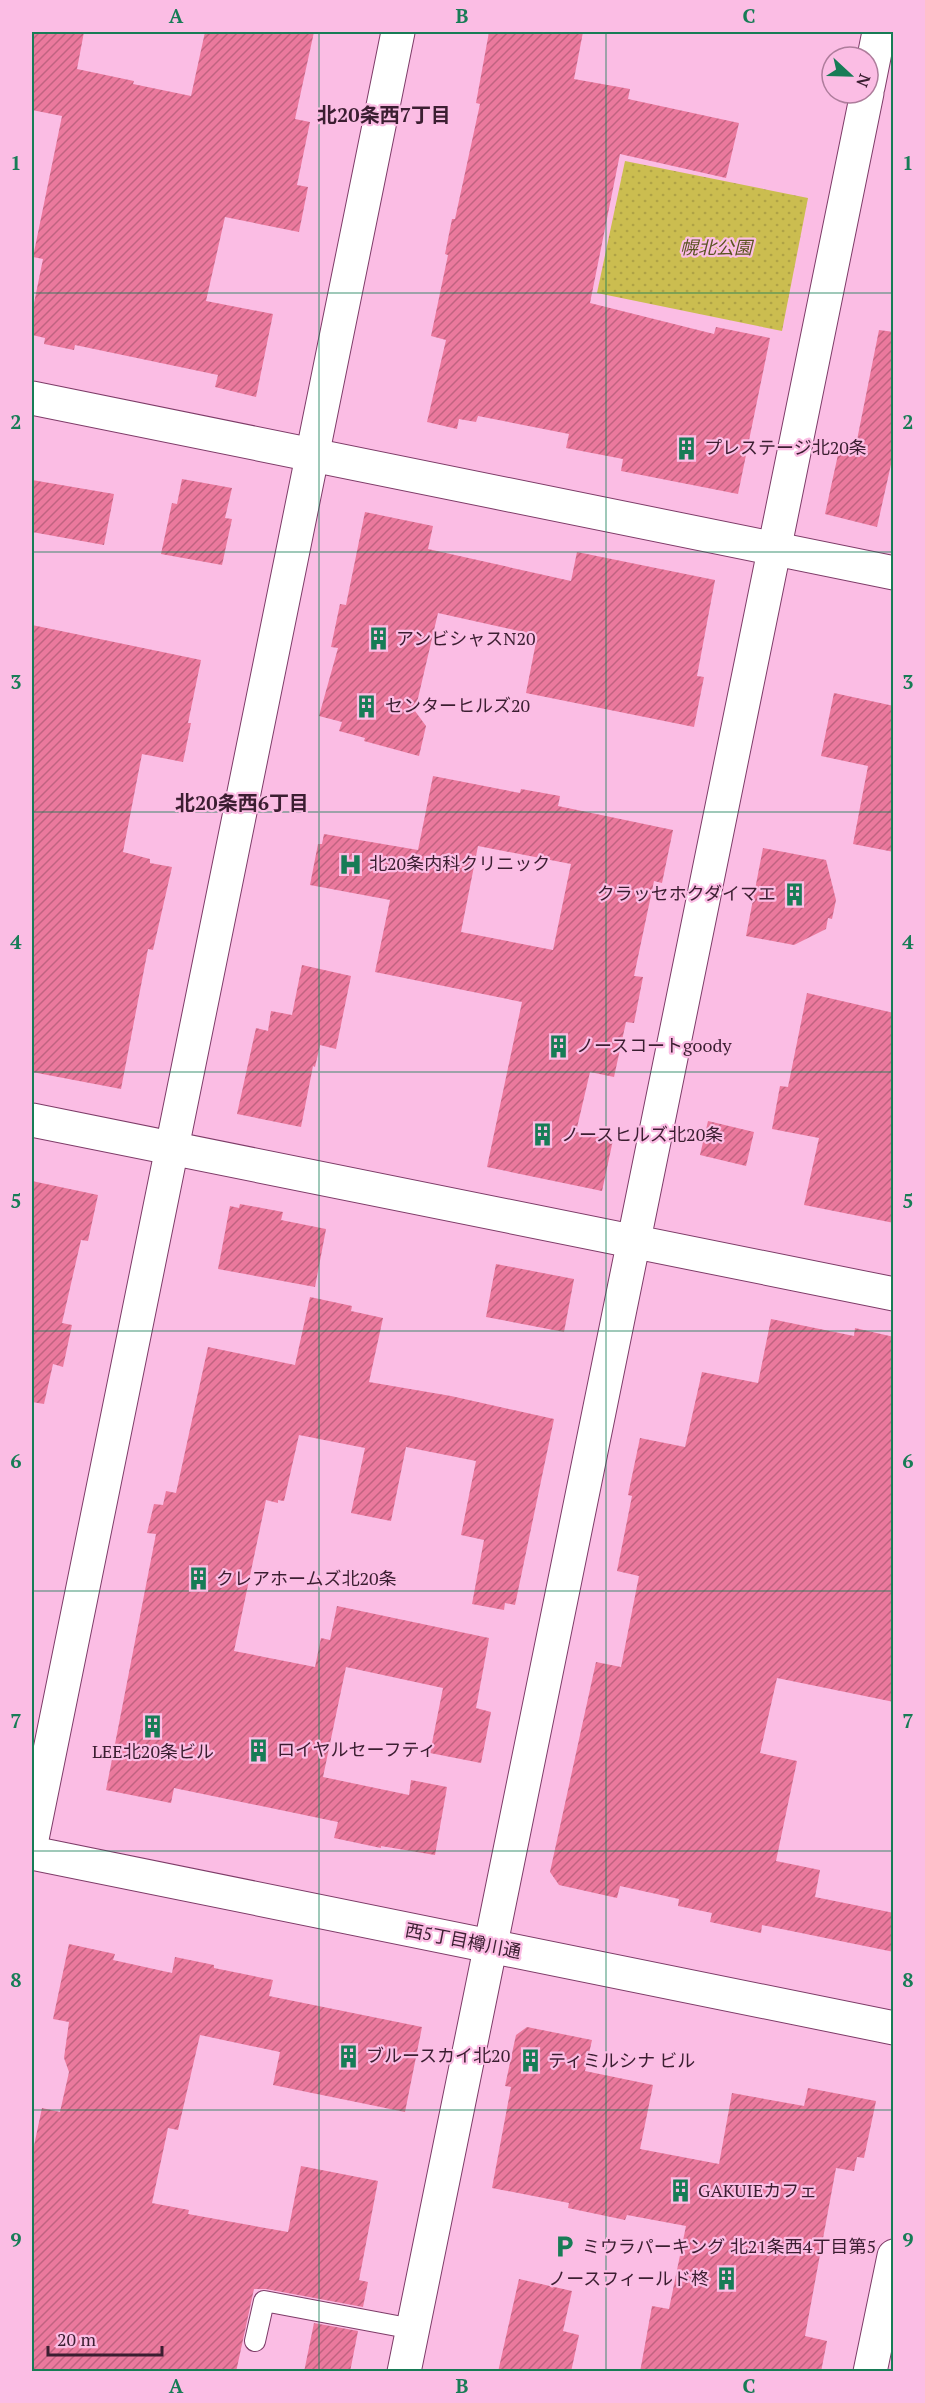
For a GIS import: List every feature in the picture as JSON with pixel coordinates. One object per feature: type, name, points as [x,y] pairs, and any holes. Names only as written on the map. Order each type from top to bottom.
[{"type":"street","points":[[32,1839],[398,32]]},
{"type":"street","points":[[404,2372],[865,105]]},
{"type":"street","points":[[32,398],[894,573]]},
{"type":"street","points":[[32,1120],[894,1294]]},
{"type":"street","name":"西5丁目樽川通","points":[[32,1853],[894,2028]]},
{"type":"street","points":[[870,2372],[894,2256]]},
{"type":"lane","points":[[255,2341],[264,2301],[413,2329]]},
{"type":"green space","name":"幌北公園","points":[[625,161],[808,198],[782,331],[597,293]]},
{"type":"building","points":[[32,32],[84,32],[77,69],[191,96],[205,32],[314,32],[295,119],[310,122],[297,185],[308,187],[299,232],[225,217],[206,301],[273,314],[256,397],[215,387],[218,375],[75,345],[74,350],[44,344],[45,338],[32,335],[32,313],[43,259],[33,257],[62,116],[32,110]]},
{"type":"building","points":[[489,32],[583,32],[574,79],[630,89],[628,99],[739,123],[726,178],[620,154],[590,303],[714,334],[716,327],[770,338],[738,494],[621,471],[623,459],[566,448],[569,434],[478,416],[476,422],[459,419],[457,429],[427,422],[446,340],[431,336],[448,255],[445,254],[452,219],[455,219],[480,104],[476,103]]},
{"type":"building","points":[[879,330],[894,332],[894,451],[877,527],[825,514],[841,441],[856,445]]},
{"type":"building","points":[[182,479],[232,488],[225,518],[232,519],[222,565],[161,554],[172,503],[177,504]]},
{"type":"building","points":[[32,480],[114,494],[104,545],[32,532]]},
{"type":"building","points":[[365,512],[433,526],[428,549],[571,581],[577,552],[715,580],[697,676],[704,677],[694,727],[526,693],[537,637],[438,613],[415,711],[426,726],[419,756],[364,741],[365,738],[339,731],[342,722],[319,716],[338,648],[331,647],[340,604],[346,605]]},
{"type":"building","points":[[32,625],[201,660],[188,723],[191,723],[183,762],[142,754],[123,852],[150,859],[150,863],[172,867],[153,950],[148,949],[121,1089],[32,1072]]},
{"type":"building","points":[[834,693],[894,706],[894,852],[853,844],[868,766],[821,756]]},
{"type":"building","points":[[433,776],[520,793],[521,789],[560,796],[558,806],[673,830],[662,883],[654,881],[634,976],[643,977],[634,1023],[626,1022],[614,1077],[590,1072],[576,1132],[613,1140],[602,1191],[487,1167],[522,1002],[375,972],[390,900],[310,885],[318,844],[322,844],[324,834],[418,850]],"holes":[[[478,846],[571,864],[553,950],[461,932]]]},
{"type":"building","name":"クラッセホクダイマエ","points":[[763,848],[826,860],[836,900],[832,919],[828,918],[826,929],[794,945],[746,936]]},
{"type":"building","points":[[302,965],[351,976],[336,1049],[320,1045],[315,1067],[313,1066],[301,1127],[237,1114],[256,1028],[268,1031],[271,1011],[292,1015]]},
{"type":"building","points":[[807,993],[894,1013],[894,1223],[804,1205],[819,1138],[772,1129],[780,1086],[788,1087]]},
{"type":"building","points":[[708,1121],[754,1132],[746,1166],[700,1155]]},
{"type":"building","points":[[32,1181],[98,1195],[88,1241],[81,1240],[62,1323],[72,1325],[63,1367],[53,1364],[44,1404],[32,1402]]},
{"type":"building","points":[[240,1204],[283,1212],[281,1220],[326,1229],[315,1287],[218,1269],[230,1206],[239,1208]]},
{"type":"building","points":[[496,1264],[574,1279],[564,1332],[486,1317]]},
{"type":"building","points":[[310,1297],[352,1306],[351,1311],[383,1318],[369,1382],[451,1396],[554,1419],[515,1605],[505,1603],[504,1610],[472,1604],[484,1540],[461,1535],[476,1461],[406,1447],[391,1521],[351,1513],[365,1448],[299,1435],[284,1501],[278,1500],[278,1503],[266,1500],[234,1651],[315,1667],[321,1638],[330,1640],[337,1606],[489,1638],[476,1708],[491,1712],[481,1763],[430,1753],[443,1688],[346,1667],[323,1777],[409,1795],[411,1780],[447,1787],[435,1855],[381,1846],[381,1848],[334,1838],[338,1822],[174,1788],[171,1803],[106,1790],[156,1534],[147,1533],[154,1504],[163,1505],[166,1491],[176,1493],[208,1347],[295,1365]]},
{"type":"building","points":[[771,1319],[854,1336],[855,1328],[894,1337],[894,1702],[777,1678],[760,1753],[797,1761],[776,1861],[820,1870],[815,1897],[894,1913],[894,1952],[762,1925],[761,1933],[710,1922],[712,1913],[678,1906],[679,1899],[620,1886],[617,1898],[559,1885],[550,1872],[596,1662],[621,1667],[639,1576],[617,1571],[632,1496],[628,1495],[640,1438],[685,1447],[702,1372],[758,1383]]},
{"type":"building","points":[[69,1944],[115,1954],[113,1960],[172,1973],[175,1957],[214,1965],[214,1968],[273,1980],[269,1996],[422,2027],[405,2112],[273,2085],[280,2052],[200,2035],[178,2130],[168,2128],[152,2203],[189,2210],[188,2214],[288,2232],[301,2166],[378,2181],[359,2280],[368,2282],[363,2307],[266,2289],[254,2289],[236,2372],[32,2372],[32,2155],[42,2108],[60,2112],[69,2072],[64,2058],[69,2022],[53,2019]]},
{"type":"building","points":[[527,2027],[592,2040],[585,2071],[653,2085],[640,2149],[719,2164],[732,2093],[804,2106],[808,2088],[876,2101],[864,2158],[857,2157],[854,2171],[836,2168],[805,2336],[827,2341],[821,2372],[640,2372],[652,2306],[669,2309],[686,2226],[627,2215],[625,2220],[568,2208],[569,2203],[492,2188],[511,2087],[505,2086],[516,2035]]},
{"type":"building","points":[[519,2279],[572,2291],[563,2331],[579,2335],[571,2372],[498,2372]]},
{"type":"building","points":[[314,2323],[358,2331],[350,2372],[304,2372]]},
{"type":"place","name":"プレステージ北20条","points":[[686,448]]},
{"type":"place","name":"アンビシャスN20","points":[[378,639]]},
{"type":"place","name":"センターヒルズ20","points":[[367,706]]},
{"type":"place","name":"北20条内科クリニック","points":[[351,864]]},
{"type":"place","name":"クラッセホクダイマエ","points":[[794,894]]},
{"type":"place","name":"ノースコートgoody","points":[[558,1046]]},
{"type":"place","name":"ノースヒルズ北20条","points":[[543,1135]]},
{"type":"place","name":"クレアホームズ北20条","points":[[198,1579]]},
{"type":"place","name":"LEE北20条ビル","points":[[153,1726]]},
{"type":"place","name":"ロイヤルセーフティ","points":[[259,1750]]},
{"type":"place","name":"ブルースカイ北20","points":[[348,2056]]},
{"type":"place","name":"ティミルシナ ビル","points":[[530,2061]]},
{"type":"place","name":"GAKUIEカフェ","points":[[680,2191]]},
{"type":"place","name":"ミウラパーキング 北21条西4丁目第5","points":[[564,2247]]},
{"type":"place","name":"ノースフィールド柊","points":[[727,2279]]},
{"type":"district","name":"北20条西7丁目","points":[[384,115]]},
{"type":"district","name":"北20条西6丁目","points":[[242,803]]}]
